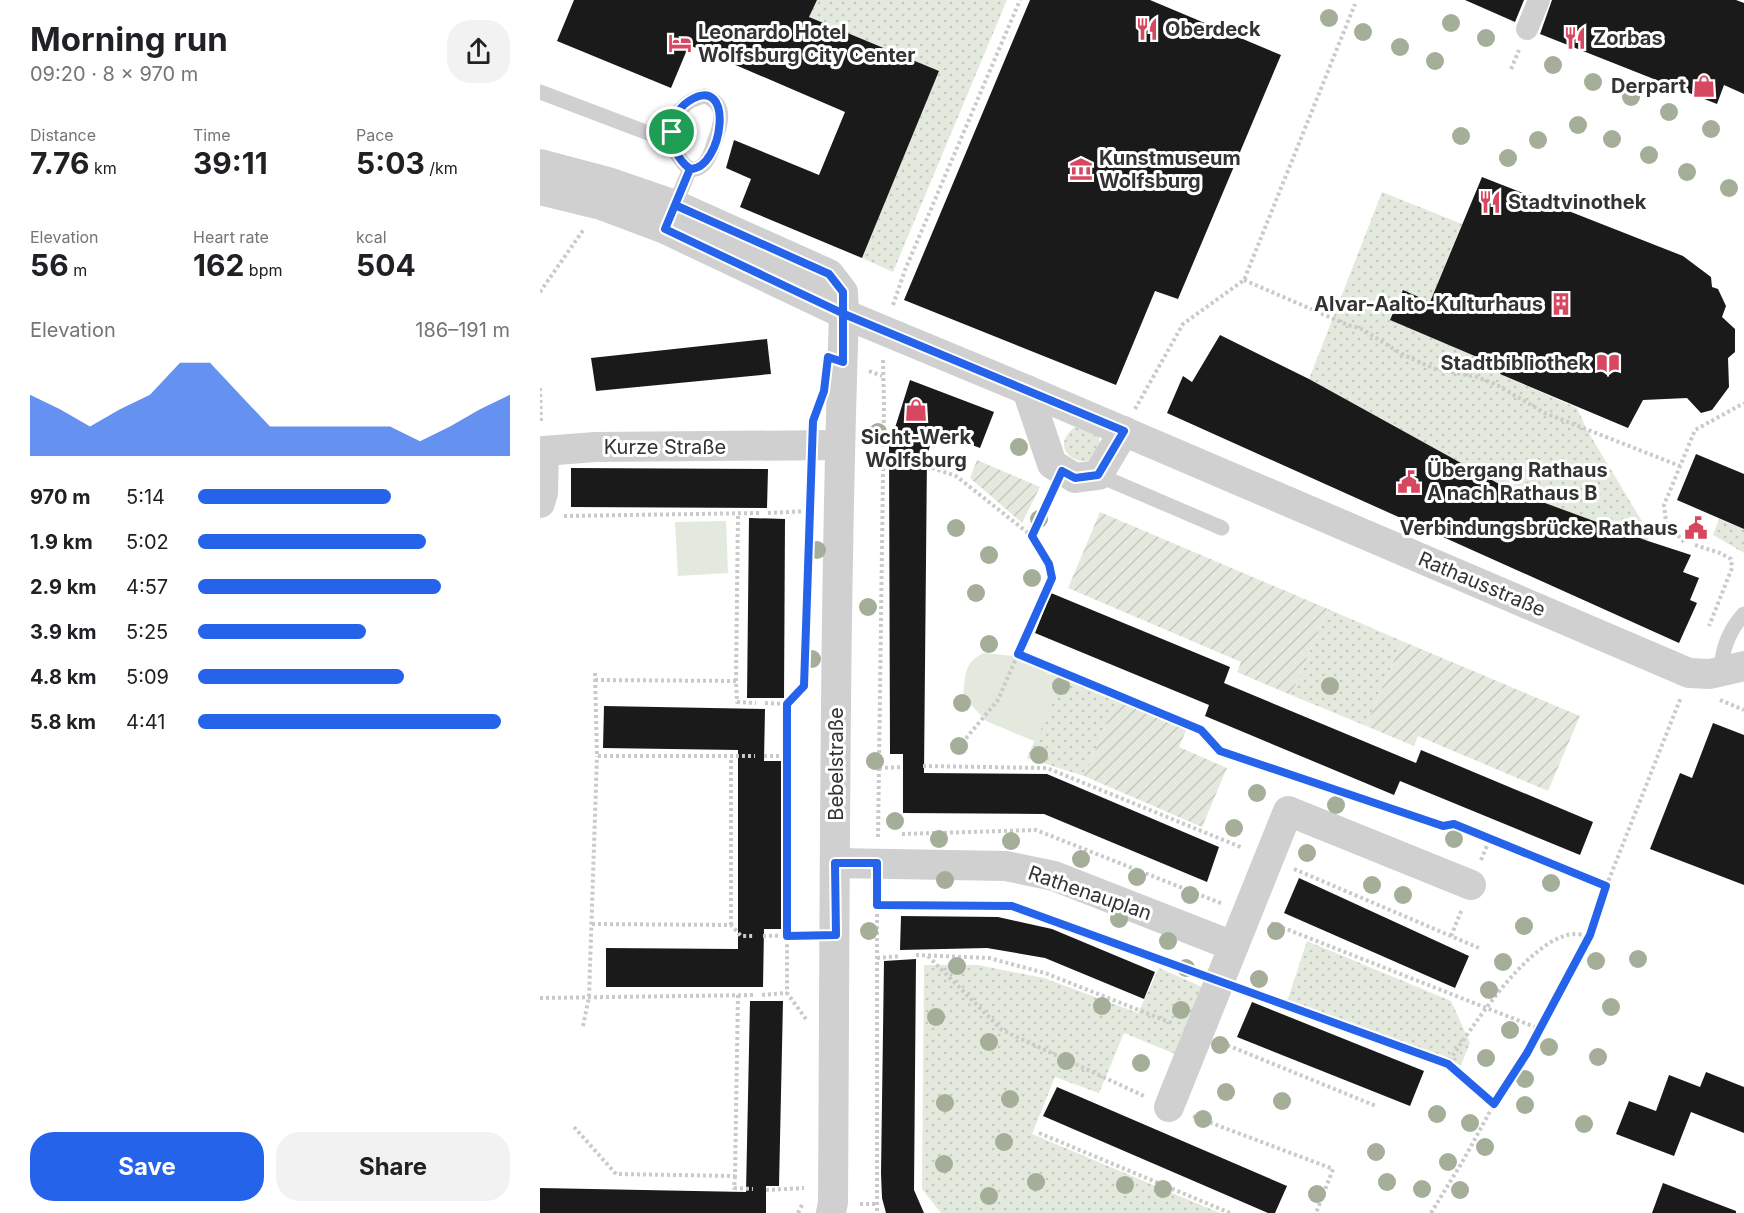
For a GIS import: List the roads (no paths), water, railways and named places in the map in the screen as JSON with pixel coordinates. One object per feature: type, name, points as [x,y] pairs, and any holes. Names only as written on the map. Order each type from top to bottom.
[{"type":"street","points":[[1527,28],[1539,0]]},
{"type":"street","points":[[540,164],[608,182],[670,217],[829,274],[843,292],[844,314]]},
{"type":"street","points":[[540,190],[601,205],[670,217]]},
{"type":"street","name":"Rathausstraße","points":[[844,314],[1124,431],[1689,673],[1700,674],[1733,668]]},
{"type":"street","name":"Bebelstraße","points":[[832,1208],[839,445],[844,314]]},
{"type":"street","points":[[1027,390],[1052,464],[1075,478],[1098,475],[1124,431]]},
{"type":"street","name":"Kurze Straße","points":[[552,509],[543,493],[544,451],[595,447],[839,445]]},
{"type":"street","points":[[1169,1107],[1288,811],[1471,885]]},
{"type":"street","name":"Rathenauplan","points":[[835,863],[1006,866],[1054,876],[1233,946]]},
{"type":"lane","points":[[540,92],[672,142]]},
{"type":"lane","points":[[705,96],[714,99],[720,108],[719,129],[705,164],[696,169],[690,169],[679,158],[672,142],[673,122],[681,108],[695,98],[705,96]]},
{"type":"lane","points":[[670,217],[690,169]]},
{"type":"lane","points":[[1098,475],[1222,528]]},
{"type":"lane","points":[[1733,668],[1722,654],[1734,624],[1744,614]]},
{"type":"place","name":"Oberdeck","points":[[1147,29]]},
{"type":"place","name":"Zorbas","points":[[1575,38]]},
{"type":"place","name":"Leonardo Hotel Wolfsburg City Center","points":[[680,43]]},
{"type":"place","name":"Derpart","points":[[1704,86]]},
{"type":"place","name":"Kunstmuseum Wolfsburg","points":[[1081,169]]},
{"type":"place","name":"Stadtvinothek","points":[[1490,202]]},
{"type":"place","name":"Alvar-Aalto-Kulturhaus","points":[[1561,304]]},
{"type":"place","name":"Stadtbibliothek","points":[[1608,363]]},
{"type":"place","name":"Sicht-Werk Wolfsburg","points":[[916,410]]},
{"type":"place","name":"Übergang Rathaus A nach Rathaus B","points":[[1409,482]]},
{"type":"place","name":"Verbindungsbrücke Rathaus","points":[[1696,528]]}]
